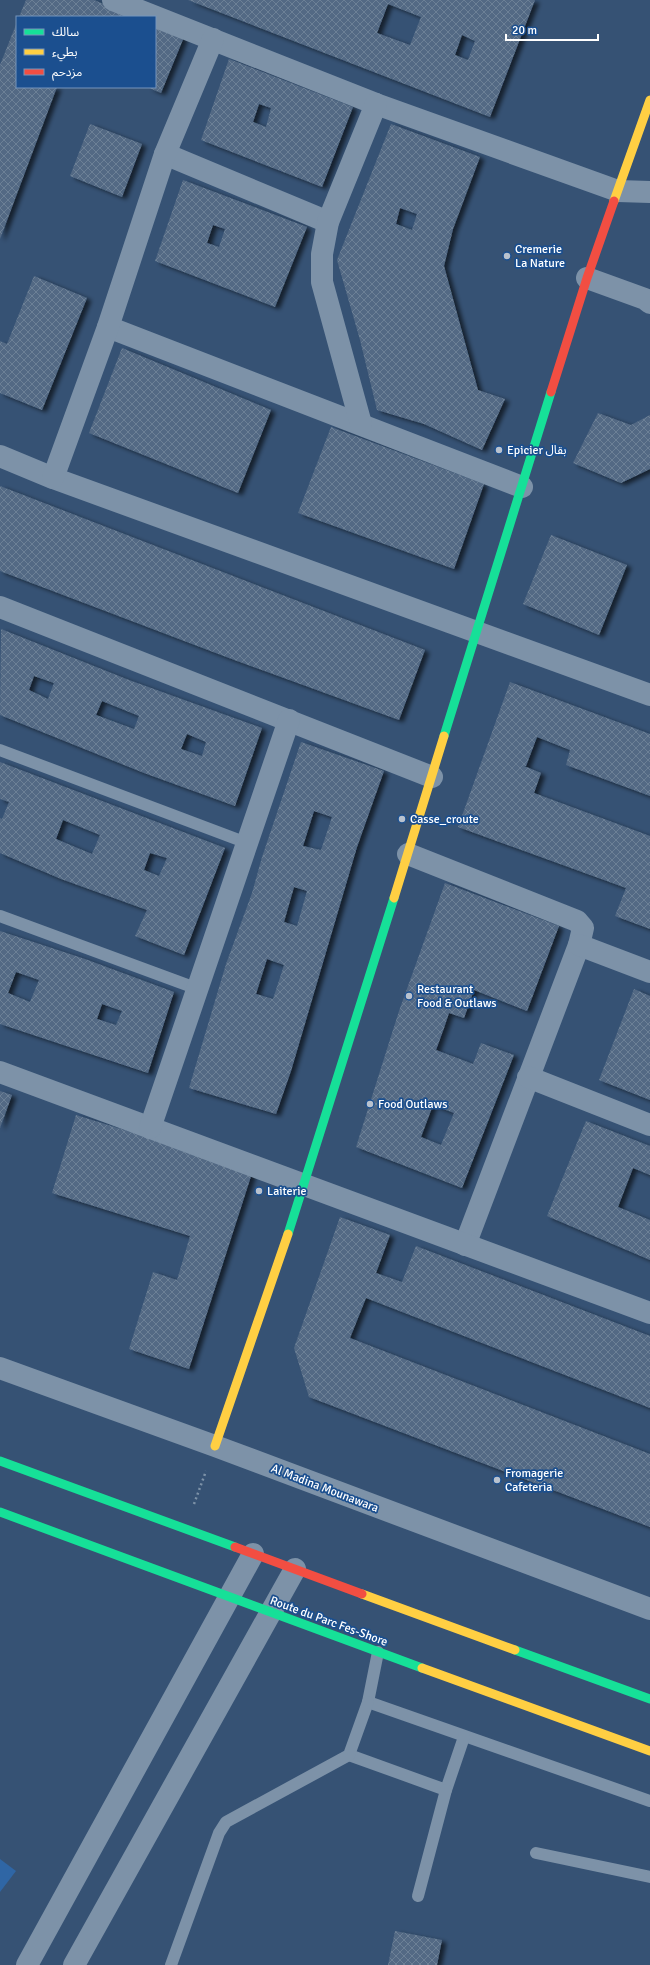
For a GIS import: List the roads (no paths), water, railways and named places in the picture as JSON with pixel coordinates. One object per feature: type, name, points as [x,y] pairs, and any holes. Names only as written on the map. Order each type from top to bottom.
[{"type":"main road","points":[[215,1446],[305,1185],[587,278],[650,100]]},
{"type":"main road","points":[[0,1461],[650,1699]]},
{"type":"main road","name":"Route du Parc Fes-Shore","points":[[0,1512],[230,1598],[650,1751]]},
{"type":"street","points":[[113,0],[154,16]]},
{"type":"street","points":[[156,17],[376,104],[618,191],[650,192]]},
{"type":"street","points":[[53,478],[108,327],[165,154],[213,39]]},
{"type":"street","points":[[361,424],[322,282],[322,254],[328,222],[376,104]]},
{"type":"street","points":[[165,154],[328,222]]},
{"type":"street","points":[[587,278],[645,299],[650,303]]},
{"type":"street","points":[[108,327],[522,487]]},
{"type":"street","points":[[0,456],[53,478],[650,695]]},
{"type":"street","points":[[0,607],[432,776]]},
{"type":"street","points":[[150,1128],[289,720]]},
{"type":"street","points":[[408,854],[577,921],[583,928],[579,945],[465,1245]]},
{"type":"street","points":[[579,945],[650,972]]},
{"type":"street","points":[[0,1072],[650,1313]]},
{"type":"street","points":[[528,1077],[650,1125]]},
{"type":"street","name":"Al Madina Mounawara","points":[[0,1368],[215,1446],[650,1610]]},
{"type":"street","points":[[28,1965],[253,1554]]},
{"type":"street","points":[[74,1965],[295,1569]]},
{"type":"lane","points":[[0,750],[247,843]]},
{"type":"lane","points":[[0,916],[198,989]]},
{"type":"lane","points":[[171,1965],[219,1833],[226,1822],[349,1755],[368,1702],[378,1652]]},
{"type":"lane","points":[[368,1702],[464,1737],[650,1801]]},
{"type":"lane","points":[[418,1896],[446,1790],[464,1737]]},
{"type":"lane","points":[[349,1755],[446,1790]]},
{"type":"lane","points":[[536,1853],[650,1877]]},
{"type":"place","name":"Cremerie La Nature","points":[[507,256]]},
{"type":"place","name":"Epicier بقال","points":[[499,450]]},
{"type":"place","name":"Casse_croute","points":[[402,819]]},
{"type":"place","name":"Restaurant Food & Outlaws","points":[[409,996]]},
{"type":"place","name":"Food Outlaws","points":[[370,1104]]},
{"type":"place","name":"Laiterie","points":[[259,1191]]},
{"type":"place","name":"Fromagerie Cafeteria","points":[[497,1480]]}]
